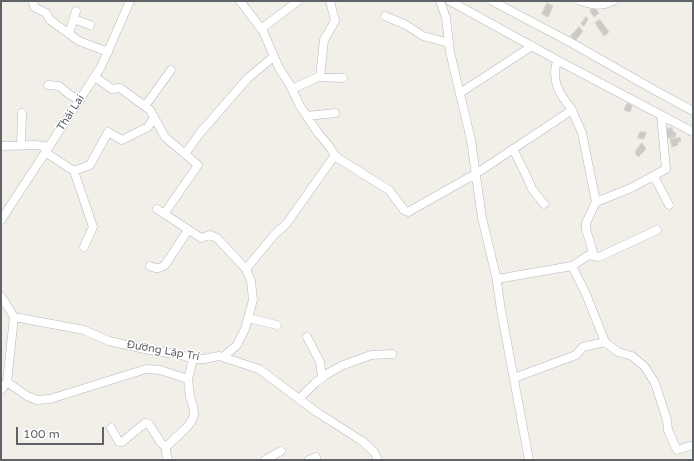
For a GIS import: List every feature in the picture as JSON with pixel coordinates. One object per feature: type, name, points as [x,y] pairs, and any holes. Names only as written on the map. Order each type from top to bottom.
[{"type":"street","points":[[33,1],[34,7],[46,13],[50,20],[69,34],[83,43],[108,52]]},
{"type":"street","name":"Thái Lai","points":[[1,220],[101,67],[130,1]]},
{"type":"street","points":[[240,1],[261,29],[273,56],[307,116],[336,157],[389,190],[404,210],[408,212],[477,173],[572,110]]},
{"type":"street","points":[[261,29],[298,1]]},
{"type":"street","points":[[320,77],[324,40],[336,21],[330,1]]},
{"type":"street","points":[[440,1],[446,18],[449,43],[471,140],[477,173],[482,218],[496,279],[529,460]]},
{"type":"street","points":[[450,1],[693,132]]},
{"type":"street","points":[[492,1],[570,42],[656,92],[693,111]]},
{"type":"street","points":[[580,1],[596,6],[613,1]]},
{"type":"street","points":[[69,34],[75,15],[90,25]]},
{"type":"street","points":[[385,16],[406,25],[423,36],[449,43]]},
{"type":"street","points":[[460,93],[532,46]]},
{"type":"street","points":[[185,154],[200,133],[247,79],[273,56]]},
{"type":"street","points":[[557,60],[554,75],[556,85],[572,110],[582,133],[596,202],[586,222],[586,230],[594,256]]},
{"type":"street","points":[[145,106],[171,70]]},
{"type":"street","points":[[95,77],[112,89],[120,88],[150,110],[165,137],[198,165],[164,214]]},
{"type":"street","points":[[292,90],[315,78],[343,78]]},
{"type":"street","points":[[48,85],[59,86],[70,95],[80,100]]},
{"type":"street","points":[[21,146],[22,113]]},
{"type":"street","points":[[307,116],[335,113]]},
{"type":"street","points":[[596,202],[631,188],[666,169],[661,114]]},
{"type":"street","points":[[74,171],[90,165],[108,132],[122,140],[148,127],[154,117]]},
{"type":"street","points":[[1,146],[36,145],[47,150],[74,171],[93,227],[84,247]]},
{"type":"street","points":[[513,149],[532,189],[544,204]]},
{"type":"street","points":[[246,270],[274,234],[287,223],[335,155]]},
{"type":"street","points":[[654,176],[669,205]]},
{"type":"street","points":[[157,209],[201,238],[210,235],[217,238],[246,270],[251,282],[253,300],[245,329],[237,345],[223,357]]},
{"type":"street","points":[[150,266],[160,268],[165,265],[188,230]]},
{"type":"street","points":[[496,279],[572,266],[589,256],[599,257],[657,230]]},
{"type":"street","points":[[572,266],[586,294],[605,342],[618,352],[632,356],[645,367],[655,383],[667,420],[668,430],[677,450],[693,445]]},
{"type":"street","points":[[1,296],[14,317],[7,382],[1,390]]},
{"type":"street","name":"Đường Lập Trí","points":[[14,317],[84,330],[109,341],[149,350],[192,358],[204,359],[219,356],[259,370],[362,441],[374,452],[378,460]]},
{"type":"street","points":[[248,318],[277,325]]},
{"type":"street","points":[[307,337],[320,362],[322,377]]},
{"type":"street","points":[[514,378],[576,355],[583,347],[605,342]]},
{"type":"street","points":[[299,399],[322,377],[341,366],[371,355],[392,354]]},
{"type":"street","points":[[166,447],[192,420],[194,414],[188,379],[192,358]]},
{"type":"street","points":[[7,382],[27,396],[37,400],[50,399],[146,369],[160,370],[188,379]]},
{"type":"street","points":[[110,428],[119,442],[122,442],[145,423],[149,424],[161,443],[166,447],[168,460]]},
{"type":"street","points":[[265,460],[281,451]]},
{"type":"building","points":[[547,3],[553,6],[548,17],[542,14]]},
{"type":"building","points":[[594,7],[599,13],[594,17],[590,11]]},
{"type":"building","points":[[586,17],[588,19],[584,26],[581,24]]},
{"type":"building","points":[[600,20],[609,32],[604,36],[595,23]]},
{"type":"building","points":[[579,27],[583,31],[575,41],[571,36]]},
{"type":"building","points":[[628,103],[632,106],[630,112],[624,110]]},
{"type":"building","points":[[672,128],[673,132],[676,133],[675,137],[667,138],[666,129]]},
{"type":"building","points":[[640,132],[646,132],[644,139],[638,138]]},
{"type":"building","points":[[680,138],[681,141],[677,143],[678,145],[672,147],[670,139]]},
{"type":"building","points":[[642,143],[646,149],[638,157],[635,152]]}]
